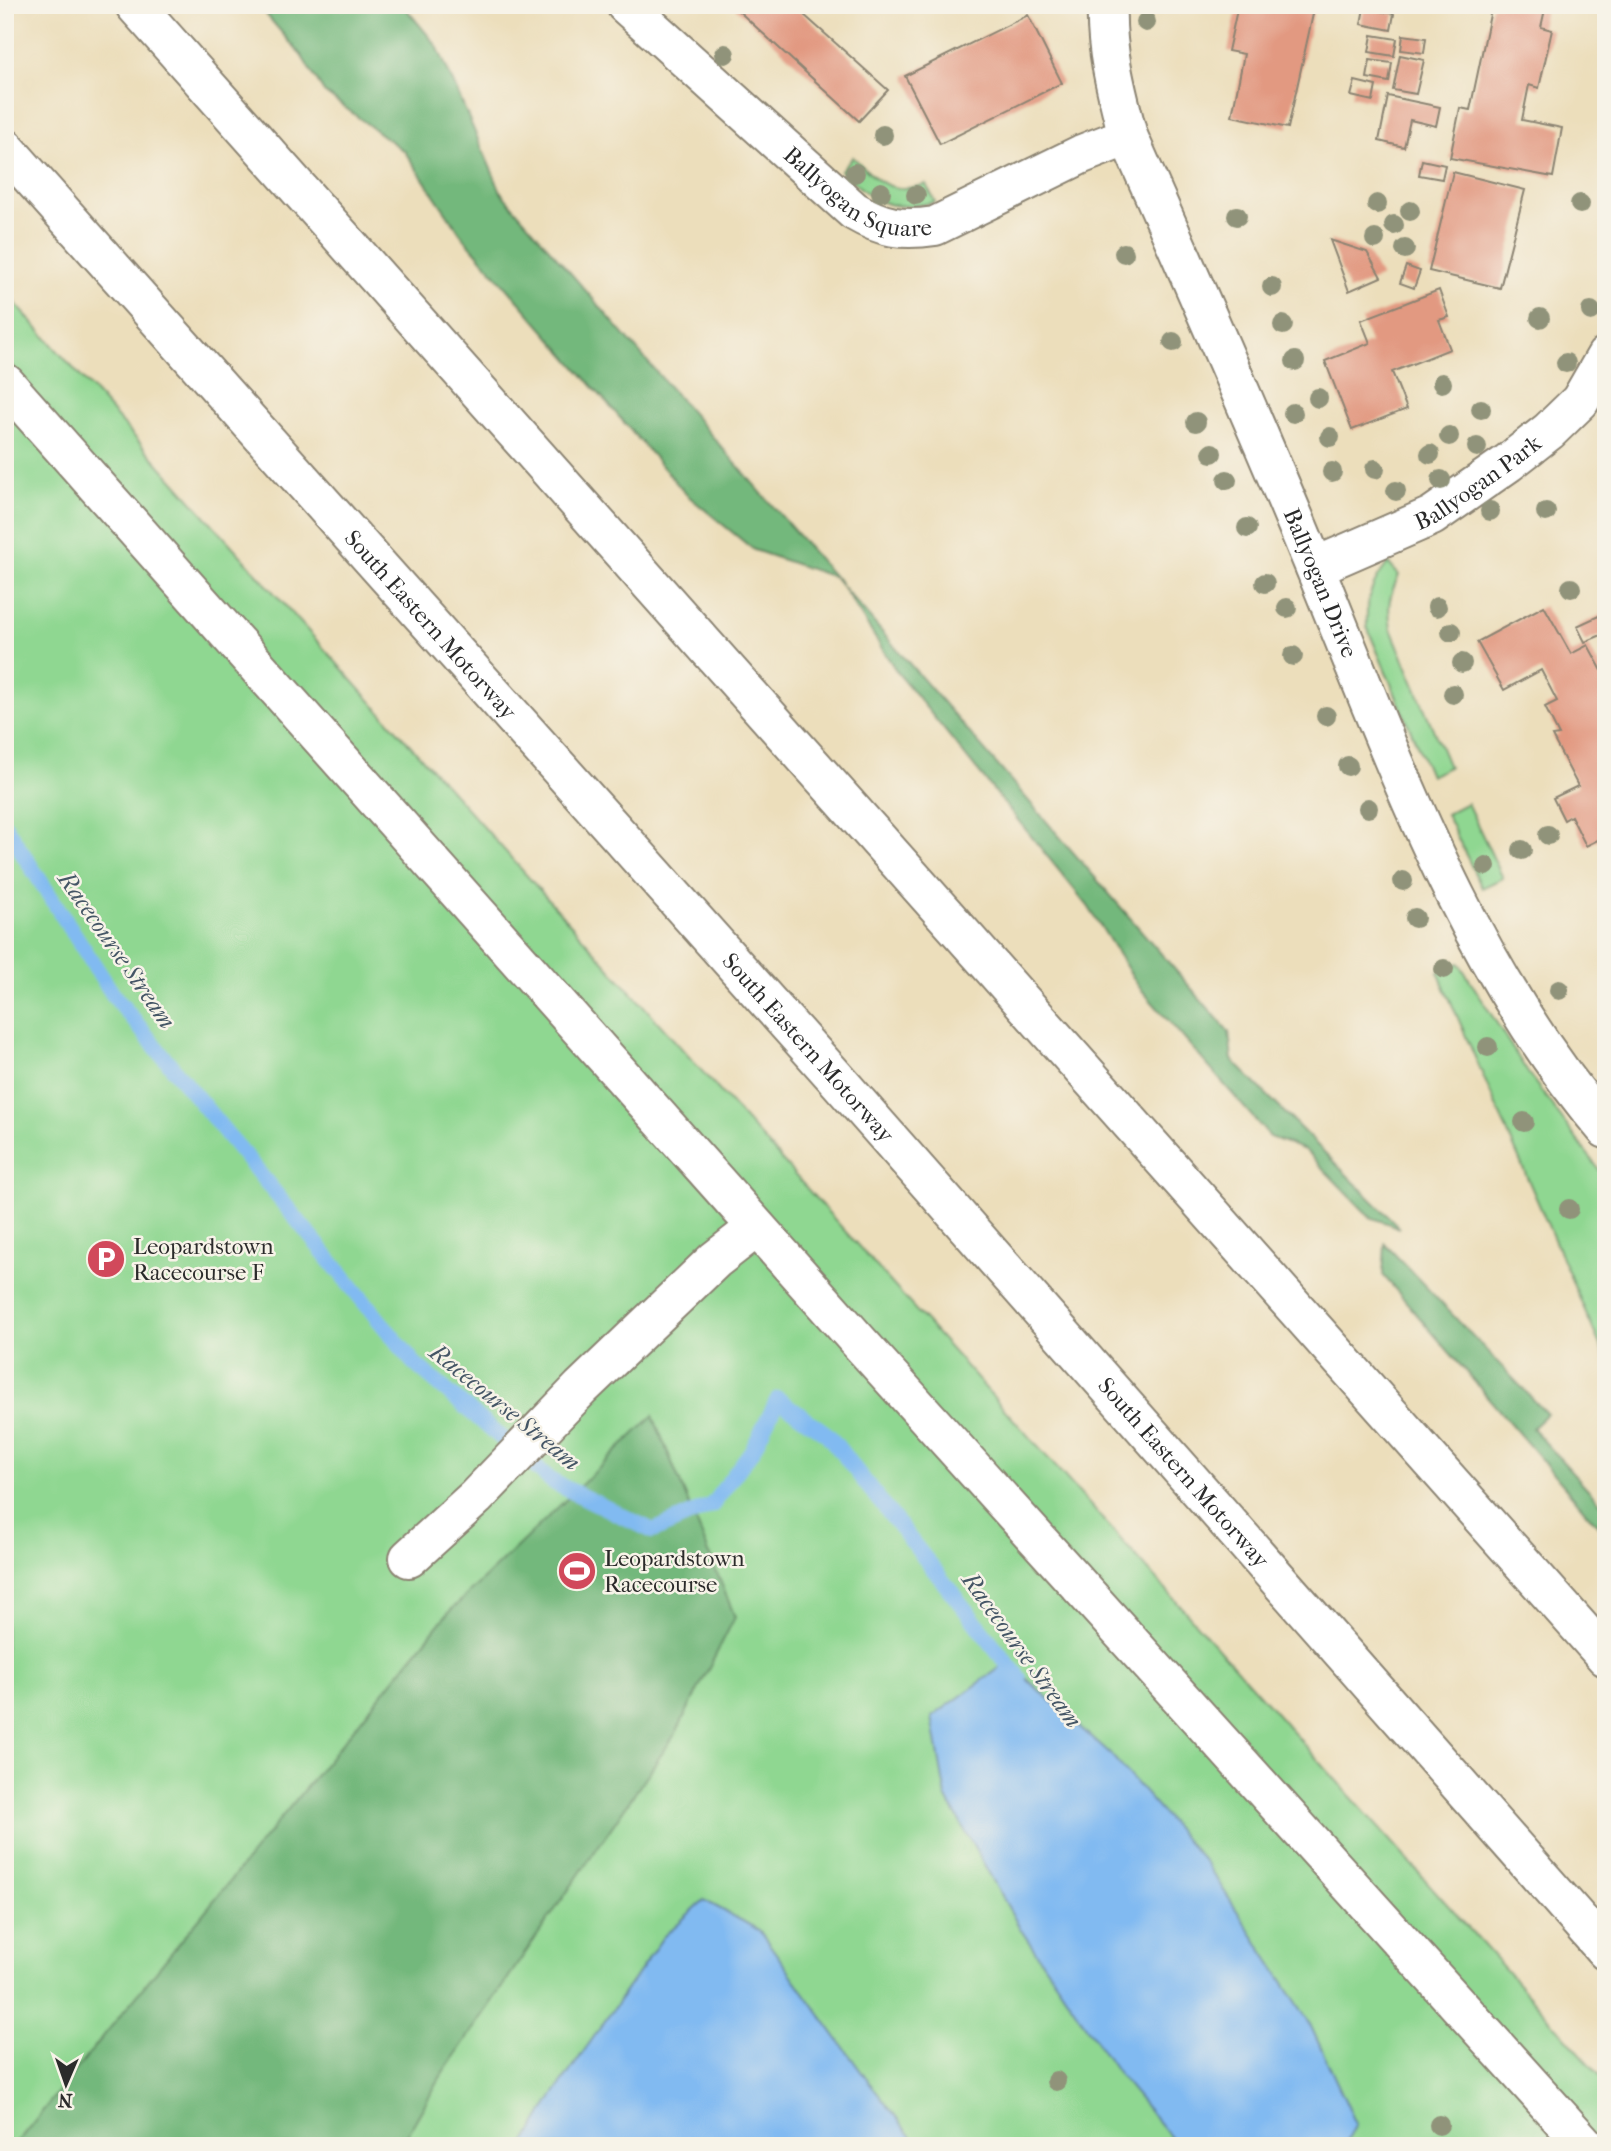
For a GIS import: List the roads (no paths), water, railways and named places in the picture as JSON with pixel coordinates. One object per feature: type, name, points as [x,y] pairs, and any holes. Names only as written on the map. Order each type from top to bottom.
[{"type":"main road","points":[[135,5],[1606,1657]]},
{"type":"main road","name":"Ballyogan Square","points":[[626,5],[854,211],[873,223],[892,228],[916,229],[935,226],[1082,154],[1128,136]]},
{"type":"main road","name":"Ballyogan Drive","points":[[1107,5],[1106,21],[1113,80],[1128,136],[1314,568],[1419,822],[1474,932],[1536,1034],[1584,1104],[1606,1129]]},
{"type":"main road","name":"South Eastern Motorway","points":[[5,148],[834,1076],[1606,1951]]},
{"type":"main road","name":"Ballyogan Park","points":[[1314,568],[1432,516],[1508,463],[1549,431],[1580,401],[1606,356]]},
{"type":"main road","points":[[5,383],[756,1228],[1586,2146]]},
{"type":"main road","points":[[409,1558],[476,1497],[581,1388],[715,1260],[756,1228]]},
{"type":"water","points":[[1008,1662],[1113,1757],[1206,1863],[1308,2020],[1356,2124],[1345,2146],[1178,2146],[1119,2075],[1021,1930],[946,1797],[932,1717]]},
{"type":"water","points":[[704,1900],[759,1930],[868,2081],[919,2146],[524,2146],[555,2093],[663,1937]]},
{"type":"waterway","name":"Racecourse Stream","points":[[5,826],[114,996],[415,1364],[553,1482],[653,1531],[712,1505],[753,1449],[778,1399],[828,1435],[1019,1678]]},
{"type":"place","name":"Leopardstown Racecourse F","points":[[106,1259]]},
{"type":"place","name":"Leopardstown Racecourse","points":[[577,1571]]}]
